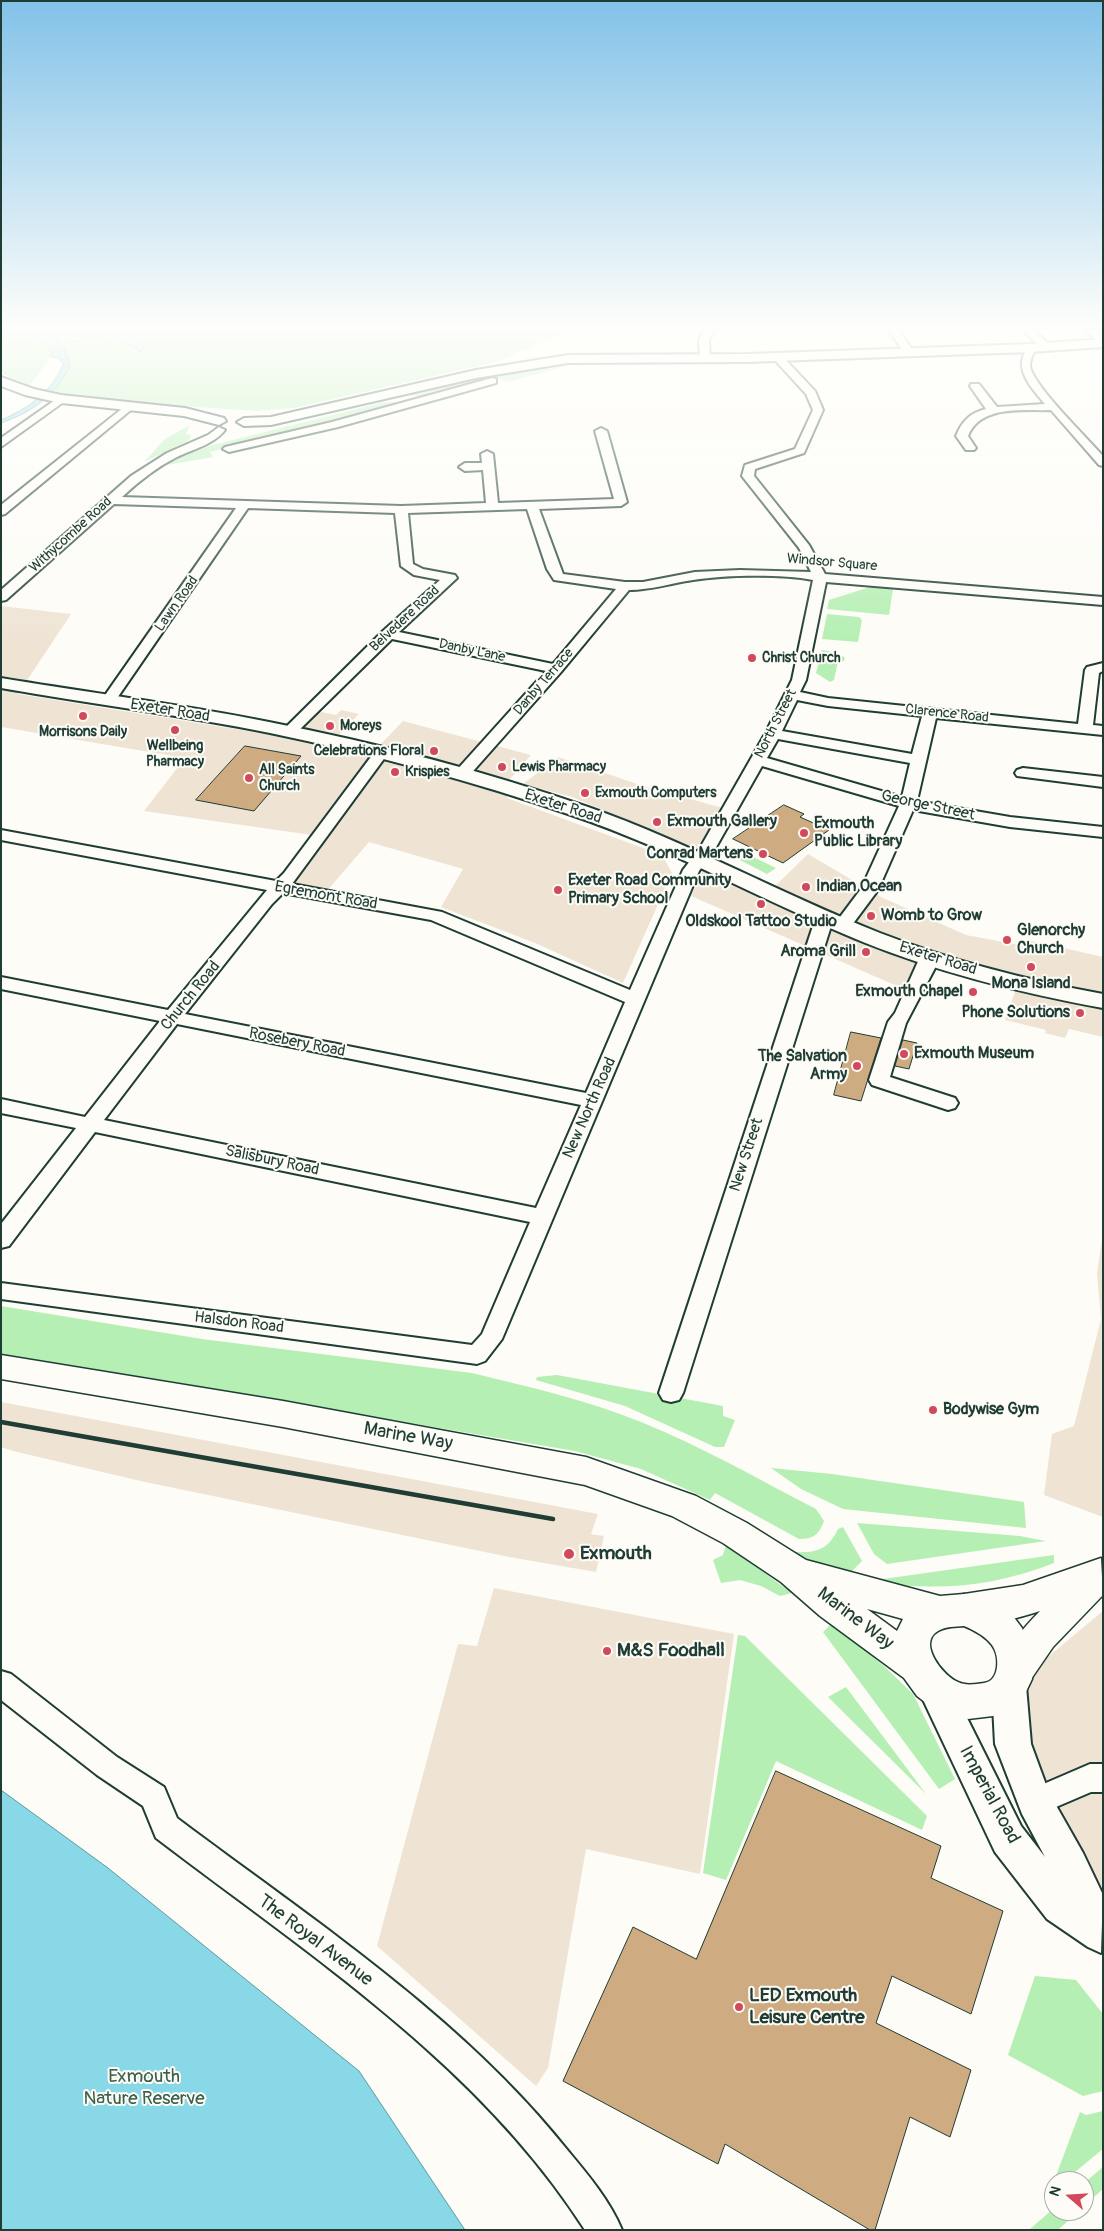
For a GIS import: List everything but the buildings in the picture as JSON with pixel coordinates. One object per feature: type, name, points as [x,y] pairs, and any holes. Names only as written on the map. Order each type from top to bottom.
[{"type":"main road","name":"Marine Way","points":[[1,1367],[274,1412],[586,1471],[684,1506],[735,1533],[794,1571],[832,1605],[925,1678]]},
{"type":"main road","name":"Marine Way","points":[[794,1571],[875,1596],[952,1611]]},
{"type":"main road","points":[[1102,1572],[1040,1635],[1013,1678],[995,1698],[976,1703],[954,1700],[925,1678],[912,1649],[915,1633],[925,1620],[952,1611],[1023,1601],[1102,1572]]},
{"type":"main road","points":[[952,1611],[986,1617],[1004,1632],[1015,1650],[1013,1678]]},
{"type":"street","points":[[1,444],[14,434]]},
{"type":"street","points":[[1,511],[95,434]]},
{"type":"street","name":"Withycombe Road","points":[[1,597],[110,500],[154,466],[212,437],[214,434]]},
{"type":"street","points":[[229,449],[297,434]]},
{"type":"street","points":[[110,500],[401,510],[621,502],[602,434]]},
{"type":"street","points":[[808,434],[800,452],[749,467],[748,476],[813,556],[820,577]]},
{"type":"street","points":[[962,434],[970,448]]},
{"type":"street","points":[[1078,434],[1103,463]]},
{"type":"street","points":[[465,467],[487,460],[492,507]]},
{"type":"street","name":"Lawn Road","points":[[108,701],[244,506]]},
{"type":"street","name":"Windsor Square","points":[[532,506],[550,558],[559,577],[625,586],[643,586],[695,576],[802,574],[1103,601]]},
{"type":"street","name":"Belvedere Road","points":[[289,732],[388,634],[450,578],[419,572],[407,566],[401,510]]},
{"type":"street","name":"North Street","points":[[699,859],[773,734],[800,675],[820,577]]},
{"type":"street","name":"Danby Terrace","points":[[461,775],[556,669],[625,586]]},
{"type":"street","name":"Danby Lane","points":[[388,634],[556,669]]},
{"type":"street","points":[[1085,729],[1092,670],[1103,667]]},
{"type":"street","name":"Exeter Road","points":[[1,683],[225,719],[381,753],[461,775],[579,810],[699,859],[835,922],[929,957],[1012,981],[1103,1002]]},
{"type":"street","name":"Clarence Road","points":[[791,695],[828,702],[1103,731]]},
{"type":"street","name":"New Street","points":[[671,1394],[792,1014],[822,926],[835,922],[869,890],[888,852],[908,804],[930,713]]},
{"type":"street","points":[[773,734],[918,760]]},
{"type":"street","name":"Church Road","points":[[1,1240],[172,1018],[266,900],[290,877],[381,753]]},
{"type":"street","name":"George Street","points":[[757,760],[908,804],[1010,822],[1103,832]]},
{"type":"street","points":[[1023,773],[1103,782]]},
{"type":"street","name":"Egremont Road","points":[[1,835],[436,916],[637,1000]]},
{"type":"street","name":"New North Road","points":[[477,1355],[490,1339],[637,1000],[691,870],[699,859]]},
{"type":"street","points":[[929,957],[926,968],[903,1015],[897,1022],[879,1080],[948,1103]]},
{"type":"street","name":"Rosebery Road","points":[[1,983],[593,1101]]},
{"type":"street","name":"Salisbury Road","points":[[1,1106],[542,1217]]},
{"type":"street","name":"Halsdon Road","points":[[1,1292],[477,1355]]},
{"type":"street","name":"Imperial Road","points":[[925,1678],[1008,1839],[1060,1906],[1101,1934]]},
{"type":"street","name":"Imperial Road","points":[[1013,1678],[1013,1744],[1035,1802],[1070,1866],[1101,1934]]},
{"type":"street","name":"The Royal Avenue","points":[[1,1683],[107,1766],[154,1797],[166,1828],[380,1990],[450,2047],[536,2136],[583,2196],[605,2230]]},
{"type":"street","points":[[1035,1802],[1090,1778],[1103,1778]]},
{"type":"shaded area","points":[[1,606],[71,614],[18,694],[285,737],[316,711],[336,715],[341,710],[359,714],[337,737],[379,746],[403,721],[531,755],[509,780],[507,798],[662,855],[672,873],[623,983],[535,943],[441,907],[463,869],[369,842],[326,892],[290,886],[326,837],[144,811],[185,758],[1,727]]},
{"type":"shaded area","points":[[558,757],[643,786],[723,808],[697,849],[572,797],[523,784]]},
{"type":"shaded area","points":[[808,854],[881,897],[966,935],[1025,946],[1028,940],[1103,957],[1103,1037],[1069,1029],[1065,1038],[1045,1033],[1046,1030],[1005,1020],[1016,989],[925,961],[906,990],[691,896],[704,868],[765,896]]},
{"type":"shaded area","points":[[1103,1233],[1103,1517],[1044,1495],[1052,1434],[1074,1426],[1101,1319],[1097,1273]]},
{"type":"shaded area","points":[[1,1402],[598,1514],[591,1534],[604,1536],[596,1572],[509,1557],[145,1482],[13,1451],[1,1447]]},
{"type":"shaded area","points":[[494,1588],[734,1634],[700,1874],[586,1849],[548,2068],[536,2086],[377,1946],[458,1644],[477,1646]]},
{"type":"shaded area","points":[[1103,1611],[1103,1889],[1051,1812],[1023,1721],[1027,1680],[1043,1661]]},
{"type":"green space","points":[[174,434],[192,435],[188,441],[144,462],[165,439]]},
{"type":"green space","points":[[256,434],[284,434],[210,452],[213,457],[166,465],[201,448]]},
{"type":"green space","points":[[870,587],[893,589],[889,615],[827,609],[829,600]]},
{"type":"green space","points":[[827,614],[859,617],[862,620],[858,642],[822,639]]},
{"type":"green space","points":[[822,650],[839,653],[845,658],[844,661],[838,661],[834,680],[830,682],[816,673]]},
{"type":"green space","points":[[745,853],[776,868],[767,874],[736,858]]},
{"type":"green space","points":[[1,1306],[202,1339],[472,1373],[536,1389],[621,1414],[686,1441],[816,1509],[824,1521],[820,1530],[815,1535],[799,1539],[715,1493],[710,1500],[641,1469],[575,1451],[1,1354]]},
{"type":"green space","points":[[557,1375],[723,1406],[723,1416],[735,1420],[724,1447],[715,1447],[625,1406],[536,1380],[537,1377]]},
{"type":"green space","points":[[771,1468],[832,1474],[1024,1502],[1026,1528],[843,1509],[801,1489]]},
{"type":"green space","points":[[857,1523],[1020,1536],[1046,1541],[887,1564],[874,1554]]},
{"type":"green space","points":[[843,1527],[862,1561],[848,1575],[807,1560],[794,1552],[809,1552],[821,1549],[830,1542],[838,1529]]},
{"type":"green space","points":[[726,1545],[792,1593],[780,1596],[761,1586],[740,1580],[721,1583],[713,1560],[723,1555]]},
{"type":"green space","points":[[1054,1555],[1054,1563],[990,1582],[947,1586],[880,1583],[883,1579]]},
{"type":"green space","points":[[832,1623],[885,1667],[913,1694],[955,1779],[939,1789],[823,1632]]},
{"type":"green space","points":[[738,1635],[745,1636],[927,1816],[922,1830],[776,1761],[726,1880],[703,1873]]},
{"type":"green space","points":[[846,1687],[926,1794],[828,1697]]},
{"type":"green space","points":[[1035,1976],[1076,1980],[1103,2014],[1103,2091],[1083,2096],[1008,2055]]},
{"type":"green space","points":[[1103,2111],[1103,2149],[1076,2171],[1058,2171],[1080,2112],[1086,2115]]},
{"type":"green space","points":[[1103,2167],[1103,2189],[1094,2197],[1094,2175]]},
{"type":"green space","points":[[1044,2217],[1044,2221],[1068,2221],[1058,2230],[1029,2230]]},
{"type":"water","name":"Exmouth Nature Reserve","points":[[1,1790],[108,1868],[359,2071],[465,2230],[1,2230]]},
{"type":"railway","points":[[1,1422],[553,1519]]},
{"type":"place","name":"Christ Church","points":[[752,658]]},
{"type":"place","name":"Morrisons Daily","points":[[83,716]]},
{"type":"place","name":"Moreys","points":[[330,726]]},
{"type":"place","name":"Wellbeing Pharmacy","points":[[175,730]]},
{"type":"place","name":"Celebrations Floral","points":[[434,751]]},
{"type":"place","name":"Lewis Pharmacy","points":[[502,767]]},
{"type":"place","name":"Krispies","points":[[395,772]]},
{"type":"place","name":"All Saints Church","points":[[249,778]]},
{"type":"place","name":"Exmouth Computers","points":[[585,793]]},
{"type":"place","name":"Exmouth Gallery","points":[[657,822]]},
{"type":"place","name":"Exmouth Public Library","points":[[804,833]]},
{"type":"place","name":"Conrad Martens","points":[[763,854]]},
{"type":"place","name":"Indian Ocean","points":[[806,887]]},
{"type":"place","name":"Exeter Road Community Primary School","points":[[558,890]]},
{"type":"place","name":"Oldskool Tattoo Studio","points":[[761,904]]},
{"type":"place","name":"Womb to Grow","points":[[871,916]]},
{"type":"place","name":"Glenorchy Church","points":[[1007,940]]},
{"type":"place","name":"Aroma Grill","points":[[866,952]]},
{"type":"place","name":"Mona Island","points":[[1031,967]]},
{"type":"place","name":"Exmouth Chapel","points":[[973,992]]},
{"type":"place","name":"Phone Solutions","points":[[1080,1013]]},
{"type":"place","name":"Exmouth Museum","points":[[904,1054]]},
{"type":"place","name":"The Salvation Army","points":[[857,1066]]},
{"type":"place","name":"Bodywise Gym","points":[[933,1410]]},
{"type":"place","name":"Exmouth","points":[[569,1554]]},
{"type":"place","name":"M&S Foodhall","points":[[607,1651]]},
{"type":"place","name":"LED Exmouth Leisure Centre","points":[[739,2007]]}]
